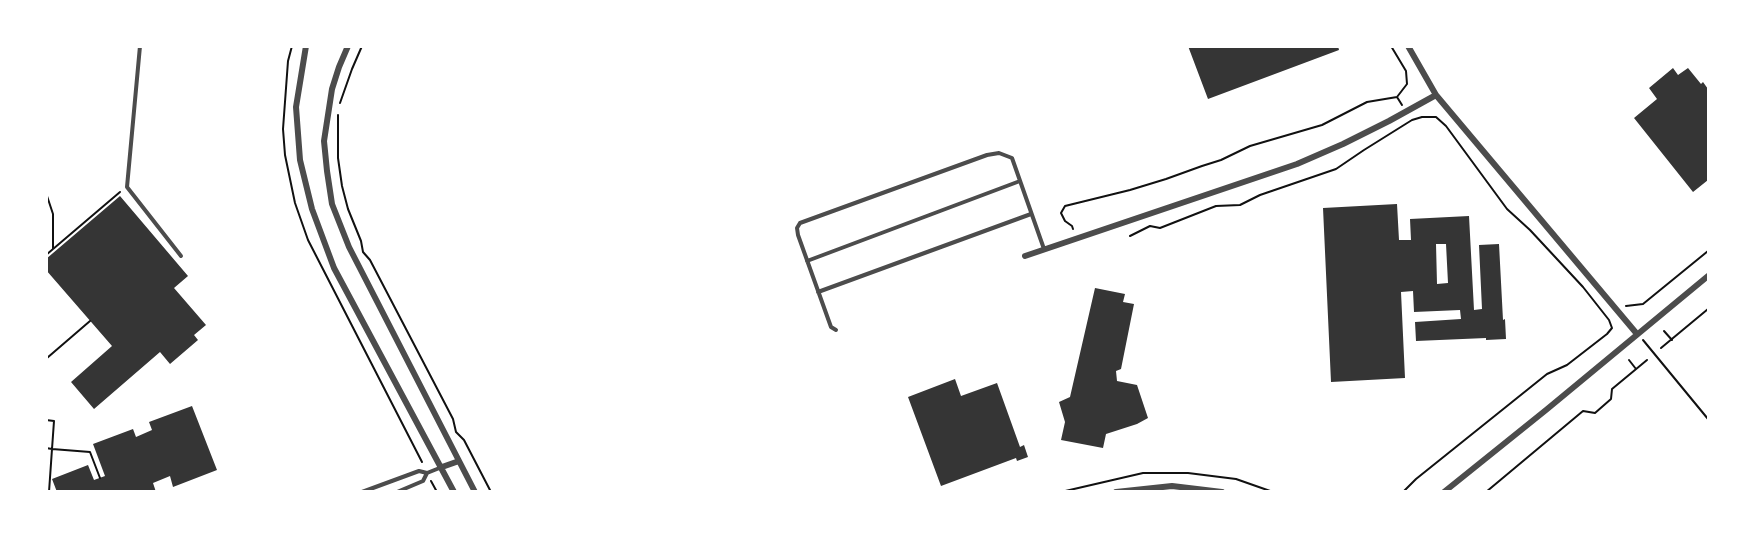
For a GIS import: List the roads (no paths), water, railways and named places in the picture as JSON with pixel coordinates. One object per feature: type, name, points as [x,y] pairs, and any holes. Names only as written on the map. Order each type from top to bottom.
[{"type":"street","points":[[306,46],[296,107],[300,160],[312,209],[334,268],[454,492]]},
{"type":"street","points":[[348,46],[332,89],[324,141],[332,204],[349,247],[475,492]]},
{"type":"street","points":[[1408,46],[1436,95],[1637,334]]},
{"type":"street","points":[[1025,256],[1297,164],[1343,144],[1436,95]]},
{"type":"street","points":[[1444,492],[1708,276]]},
{"type":"street","points":[[442,467],[459,460]]},
{"type":"street","points":[[1116,492],[1172,486],[1222,492]]},
{"type":"lane","points":[[140,46],[127,187],[181,256]]},
{"type":"lane","points":[[836,330],[831,327],[798,235],[797,228],[800,223],[987,155],[999,153],[1012,158],[1044,250]]},
{"type":"lane","points":[[807,261],[1020,181]]},
{"type":"lane","points":[[818,292],[1031,214]]},
{"type":"lane","points":[[362,492],[419,471],[427,473],[442,467]]},
{"type":"lane","points":[[398,492],[423,481],[427,473]]}]
